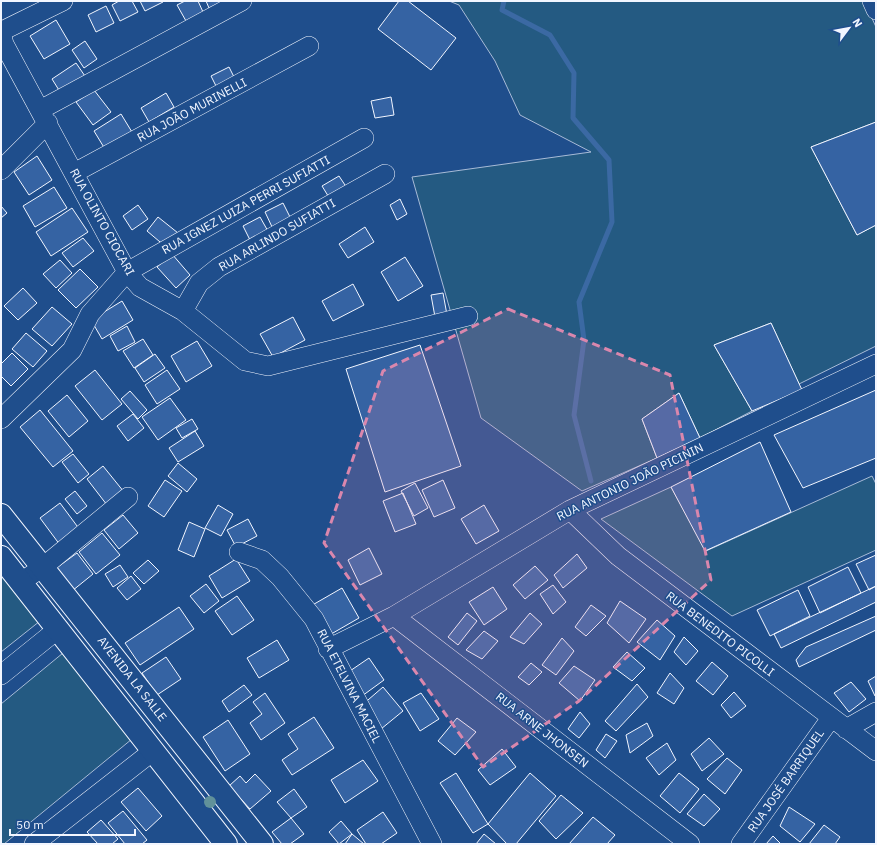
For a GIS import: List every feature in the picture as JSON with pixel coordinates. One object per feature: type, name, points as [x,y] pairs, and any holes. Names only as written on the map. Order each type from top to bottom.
[{"type":"main road","name":"AVENIDA LA SALLE","points":[[1,515],[262,844]]},
{"type":"main road","points":[[1,556],[226,844]]},
{"type":"main road","points":[[110,694],[132,679]]},
{"type":"street","name":"RUA OLINTO CIOCARI","points":[[63,1],[4,30],[2,36],[4,44],[127,272],[140,287],[183,311],[245,361],[268,366],[468,316]]},
{"type":"street","points":[[1,170],[44,117],[242,1]]},
{"type":"street","points":[[872,1],[876,10]]},
{"type":"street","name":"RUA JOÃO MURINELLI","points":[[74,173],[310,46]]},
{"type":"street","name":"RUA IGNEZ LUIZA PERRI SUFIATTI","points":[[1,419],[72,350],[90,314],[127,272],[364,138]]},
{"type":"street","name":"RUA ARLINDO SUFIATTI","points":[[183,311],[199,283],[218,267],[385,174]]},
{"type":"street","name":"RUA ANTONIO JOÃO PICININ","points":[[328,649],[394,616],[570,510],[876,364]]},
{"type":"street","points":[[21,582],[43,567],[128,497]]},
{"type":"street","name":"RUA BENEDITO PICOLLI","points":[[570,510],[618,556],[876,751]]},
{"type":"street","name":"RUA ETELVINA MACIEL","points":[[239,552],[262,560],[280,577],[314,619],[328,649],[432,844]]},
{"type":"street","name":"RUA ARNE JHONSEN","points":[[394,616],[690,844]]},
{"type":"street","points":[[1,675],[58,630]]},
{"type":"street","points":[[846,729],[876,712]]},
{"type":"street","name":"RUA JOSÉ BARRIQUEL","points":[[741,844],[831,718]]},
{"type":"street","points":[[34,844],[153,751]]},
{"type":"highlighted area","points":[[508,309],[670,375],[711,580],[579,701],[483,767],[324,543],[383,371]]},
{"type":"shaded area","points":[[449,1],[864,1],[876,27],[876,122],[811,147],[857,235],[876,225],[876,346],[799,384],[771,323],[714,345],[752,411],[700,438],[679,393],[642,419],[657,458],[582,491],[481,418],[412,177],[591,152],[520,115],[495,61],[459,5]]},
{"type":"shaded area","points":[[872,476],[876,484],[876,550],[732,616],[601,519],[671,487],[706,551]]},
{"type":"shaded area","points":[[1,572],[40,621],[1,652]]},
{"type":"shaded area","points":[[63,653],[132,739],[4,844],[1,844],[1,704]]},
{"type":"building","points":[[119,1],[132,1],[138,12],[120,21],[112,5]]},
{"type":"building","points":[[140,1],[163,1],[163,2],[145,11]]},
{"type":"building","points":[[185,1],[198,1],[203,12],[186,21],[177,5]]},
{"type":"building","points":[[206,1],[224,1],[209,8]]},
{"type":"building","points":[[399,1],[408,1],[456,38],[431,70],[378,29]]},
{"type":"building","points":[[106,6],[114,23],[96,32],[88,15]]},
{"type":"building","points":[[56,20],[70,44],[44,59],[30,36]]},
{"type":"building","points":[[85,41],[97,59],[84,68],[72,50]]},
{"type":"building","points":[[76,63],[87,79],[62,95],[52,79]]},
{"type":"building","points":[[229,67],[237,83],[219,92],[211,76]]},
{"type":"building","points":[[94,90],[111,112],[93,125],[76,102]]},
{"type":"building","points":[[166,93],[174,107],[149,122],[141,108]]},
{"type":"building","points":[[391,97],[394,115],[375,118],[371,101]]},
{"type":"building","points":[[121,114],[135,137],[108,154],[94,131]]},
{"type":"building","points":[[876,122],[876,225],[857,235],[811,147]]},
{"type":"building","points":[[37,156],[52,180],[29,195],[14,172]]},
{"type":"building","points":[[339,176],[347,188],[330,199],[322,186]]},
{"type":"building","points":[[54,187],[67,208],[35,227],[23,206]]},
{"type":"building","points":[[400,199],[407,214],[397,220],[390,205]]},
{"type":"building","points":[[283,203],[291,219],[273,229],[265,212]]},
{"type":"building","points":[[138,205],[148,219],[132,230],[123,216]]},
{"type":"building","points":[[1,206],[7,213],[1,218]]},
{"type":"building","points":[[72,208],[88,232],[51,256],[36,232]]},
{"type":"building","points":[[158,217],[178,233],[166,247],[147,231]]},
{"type":"building","points":[[260,217],[269,233],[251,242],[243,226]]},
{"type":"building","points":[[365,227],[374,242],[348,258],[339,244]]},
{"type":"building","points":[[83,238],[94,251],[73,267],[62,253]]},
{"type":"building","points":[[172,254],[190,275],[176,288],[157,267]]},
{"type":"building","points":[[405,257],[423,286],[398,301],[381,272]]},
{"type":"building","points":[[60,260],[72,273],[56,288],[43,274]]},
{"type":"building","points":[[80,269],[98,287],[76,308],[58,290]]},
{"type":"building","points":[[353,284],[364,305],[333,321],[322,301]]},
{"type":"building","points":[[23,288],[37,303],[18,320],[4,306]]},
{"type":"building","points":[[443,293],[447,315],[435,317],[431,295]]},
{"type":"building","points":[[122,301],[133,320],[102,339],[91,320]]},
{"type":"building","points":[[52,307],[72,324],[52,346],[32,329]]},
{"type":"building","points":[[293,317],[305,340],[273,357],[260,334]]},
{"type":"building","points":[[771,323],[802,390],[752,411],[714,345]]},
{"type":"building","points":[[127,326],[135,342],[118,351],[110,336]]},
{"type":"building","points":[[26,333],[47,351],[33,367],[12,349]]},
{"type":"building","points":[[143,339],[153,355],[134,368],[123,351]]},
{"type":"building","points":[[197,341],[212,366],[186,382],[171,356]]},
{"type":"building","points":[[420,345],[461,466],[385,492],[346,369]]},
{"type":"building","points":[[12,353],[28,369],[11,386],[1,376],[1,364]]},
{"type":"building","points":[[155,354],[165,368],[144,382],[135,368]]},
{"type":"building","points":[[95,370],[122,404],[102,420],[75,386]]},
{"type":"building","points":[[167,370],[180,389],[157,404],[145,385]]},
{"type":"building","points":[[876,390],[876,458],[803,488],[774,435]]},
{"type":"building","points":[[130,391],[147,410],[138,419],[121,399]]},
{"type":"building","points":[[679,393],[700,438],[657,458],[642,419]]},
{"type":"building","points":[[67,395],[88,421],[69,437],[48,411]]},
{"type":"building","points":[[170,398],[186,420],[158,440],[142,417]]},
{"type":"building","points":[[40,410],[73,451],[53,467],[20,427]]},
{"type":"building","points":[[133,414],[144,428],[128,441],[117,426]]},
{"type":"building","points":[[192,419],[198,429],[182,438],[176,428]]},
{"type":"building","points":[[195,431],[204,446],[178,462],[169,448]]},
{"type":"building","points":[[760,442],[791,512],[705,551],[671,487]]},
{"type":"building","points":[[73,454],[89,474],[78,483],[62,462]]},
{"type":"building","points":[[178,463],[197,479],[187,492],[168,476]]},
{"type":"building","points":[[103,466],[124,492],[107,505],[87,479]]},
{"type":"building","points":[[165,480],[182,491],[164,517],[148,506]]},
{"type":"building","points":[[443,480],[455,508],[434,517],[422,490]]},
{"type":"building","points":[[415,483],[428,508],[414,516],[401,491]]},
{"type":"building","points":[[75,491],[87,506],[77,514],[65,499]]},
{"type":"building","points":[[403,493],[416,524],[395,532],[383,501]]},
{"type":"building","points":[[60,503],[80,530],[60,545],[40,518]]},
{"type":"building","points":[[218,505],[233,514],[221,536],[205,528]]},
{"type":"building","points":[[484,505],[499,531],[476,544],[461,519]]},
{"type":"building","points":[[123,515],[138,533],[119,549],[104,530]]},
{"type":"building","points":[[248,519],[257,536],[236,547],[227,530]]},
{"type":"building","points":[[189,522],[205,529],[194,557],[178,550]]},
{"type":"building","points":[[102,533],[120,555],[96,574],[79,552]]},
{"type":"building","points":[[369,548],[382,574],[360,585],[348,560]]},
{"type":"building","points":[[77,553],[93,574],[72,591],[55,569]]},
{"type":"building","points":[[577,554],[587,568],[563,588],[554,575]]},
{"type":"building","points":[[876,555],[876,586],[869,590],[856,564]]},
{"type":"building","points":[[236,559],[250,581],[222,598],[209,576]]},
{"type":"building","points":[[148,560],[159,571],[144,584],[133,573]]},
{"type":"building","points":[[120,565],[128,577],[113,587],[105,574]]},
{"type":"building","points":[[535,566],[548,580],[525,599],[513,585]]},
{"type":"building","points":[[848,567],[861,593],[820,613],[808,587]]},
{"type":"building","points":[[131,576],[141,589],[127,600],[117,588]]},
{"type":"building","points":[[206,584],[219,601],[204,613],[190,596]]},
{"type":"building","points":[[553,585],[566,602],[553,614],[540,594]]},
{"type":"building","points":[[876,586],[876,602],[781,648],[774,634]]},
{"type":"building","points":[[493,587],[507,609],[484,625],[469,602]]},
{"type":"building","points":[[342,588],[359,618],[326,637],[309,607]]},
{"type":"building","points":[[798,590],[810,616],[770,636],[757,610]]},
{"type":"building","points":[[237,596],[254,620],[232,635],[215,611]]},
{"type":"building","points":[[620,601],[646,619],[629,643],[607,623]]},
{"type":"building","points":[[591,605],[606,616],[586,636],[575,627]]},
{"type":"building","points":[[179,607],[194,629],[140,665],[125,643]]},
{"type":"building","points":[[467,613],[477,621],[458,645],[448,637]]},
{"type":"building","points":[[530,613],[542,624],[524,644],[510,637]]},
{"type":"building","points":[[876,616],[876,630],[799,667],[796,660],[806,647]]},
{"type":"building","points":[[657,620],[675,636],[660,660],[637,642]]},
{"type":"building","points":[[484,631],[498,641],[482,659],[466,650]]},
{"type":"building","points":[[684,637],[698,651],[686,665],[674,652]]},
{"type":"building","points":[[562,638],[574,651],[556,675],[542,665]]},
{"type":"building","points":[[277,640],[289,660],[259,678],[247,658]]},
{"type":"building","points":[[627,652],[645,668],[632,681],[613,667]]},
{"type":"building","points":[[166,657],[181,679],[157,695],[142,673]]},
{"type":"building","points":[[369,658],[384,680],[362,696],[347,673]]},
{"type":"building","points":[[712,662],[728,676],[713,695],[696,681]]},
{"type":"building","points":[[531,663],[542,672],[529,685],[518,677]]},
{"type":"building","points":[[574,666],[595,680],[580,701],[559,683]]},
{"type":"building","points":[[670,673],[684,688],[674,704],[657,693]]},
{"type":"building","points":[[876,676],[876,695],[875,696],[868,681]]},
{"type":"building","points":[[851,682],[866,699],[849,712],[834,693]]},
{"type":"building","points":[[637,684],[648,697],[616,731],[605,721]]},
{"type":"building","points":[[244,685],[252,695],[229,712],[222,701]]},
{"type":"building","points":[[383,687],[403,711],[381,729],[361,706]]},
{"type":"building","points":[[734,692],[746,706],[731,718],[721,705]]},
{"type":"building","points":[[265,693],[285,723],[261,740],[250,723],[262,714],[253,702]]},
{"type":"building","points":[[421,693],[439,719],[420,731],[403,703]]},
{"type":"building","points":[[580,712],[590,724],[579,738],[568,729]]},
{"type":"building","points":[[314,717],[334,748],[292,775],[282,760],[298,749],[288,734]]},
{"type":"building","points":[[457,718],[476,732],[455,755],[438,741]]},
{"type":"building","points":[[228,720],[250,754],[225,771],[203,737]]},
{"type":"building","points":[[647,723],[653,736],[630,753],[626,735]]},
{"type":"building","points":[[606,734],[617,741],[605,758],[596,750]]},
{"type":"building","points":[[709,738],[724,754],[702,771],[691,754]]},
{"type":"building","points":[[667,743],[676,760],[659,775],[646,758]]},
{"type":"building","points":[[502,749],[516,767],[490,785],[478,770]]},
{"type":"building","points":[[727,758],[742,770],[725,794],[707,779]]},
{"type":"building","points":[[363,760],[378,781],[345,803],[331,780]]},
{"type":"building","points":[[456,773],[488,824],[473,833],[440,783]]},
{"type":"building","points":[[530,773],[556,796],[516,844],[507,844],[488,824]]},
{"type":"building","points":[[679,773],[699,789],[680,813],[660,796]]},
{"type":"building","points":[[255,774],[271,791],[250,809],[229,786],[240,776],[246,783]]},
{"type":"building","points":[[138,788],[162,816],[146,831],[121,802]]},
{"type":"building","points":[[294,789],[307,807],[291,818],[277,802]]},
{"type":"building","points":[[704,794],[720,809],[704,826],[687,814]]},
{"type":"building","points":[[561,795],[583,813],[556,839],[539,821]]},
{"type":"building","points":[[789,807],[815,824],[800,842],[780,826]]},
{"type":"building","points":[[123,811],[147,840],[142,844],[125,844],[108,823]]},
{"type":"building","points":[[383,812],[397,833],[381,844],[366,844],[357,830]]},
{"type":"building","points":[[593,817],[615,835],[607,844],[569,844]]},
{"type":"building","points":[[291,818],[304,834],[290,844],[282,844],[272,832]]},
{"type":"building","points":[[101,820],[118,839],[112,844],[98,844],[87,832]]},
{"type":"building","points":[[341,821],[352,834],[339,844],[329,832]]},
{"type":"building","points":[[824,825],[840,837],[835,844],[809,844]]},
{"type":"building","points":[[352,834],[364,844],[345,844]]},
{"type":"building","points":[[484,834],[496,844],[476,844]]},
{"type":"building","points":[[773,836],[781,844],[766,844]]},
{"type":"waterway","points":[[504,1],[502,10],[550,35],[574,73],[573,118],[609,160],[612,222],[579,302],[584,340],[574,415],[591,481]]}]
